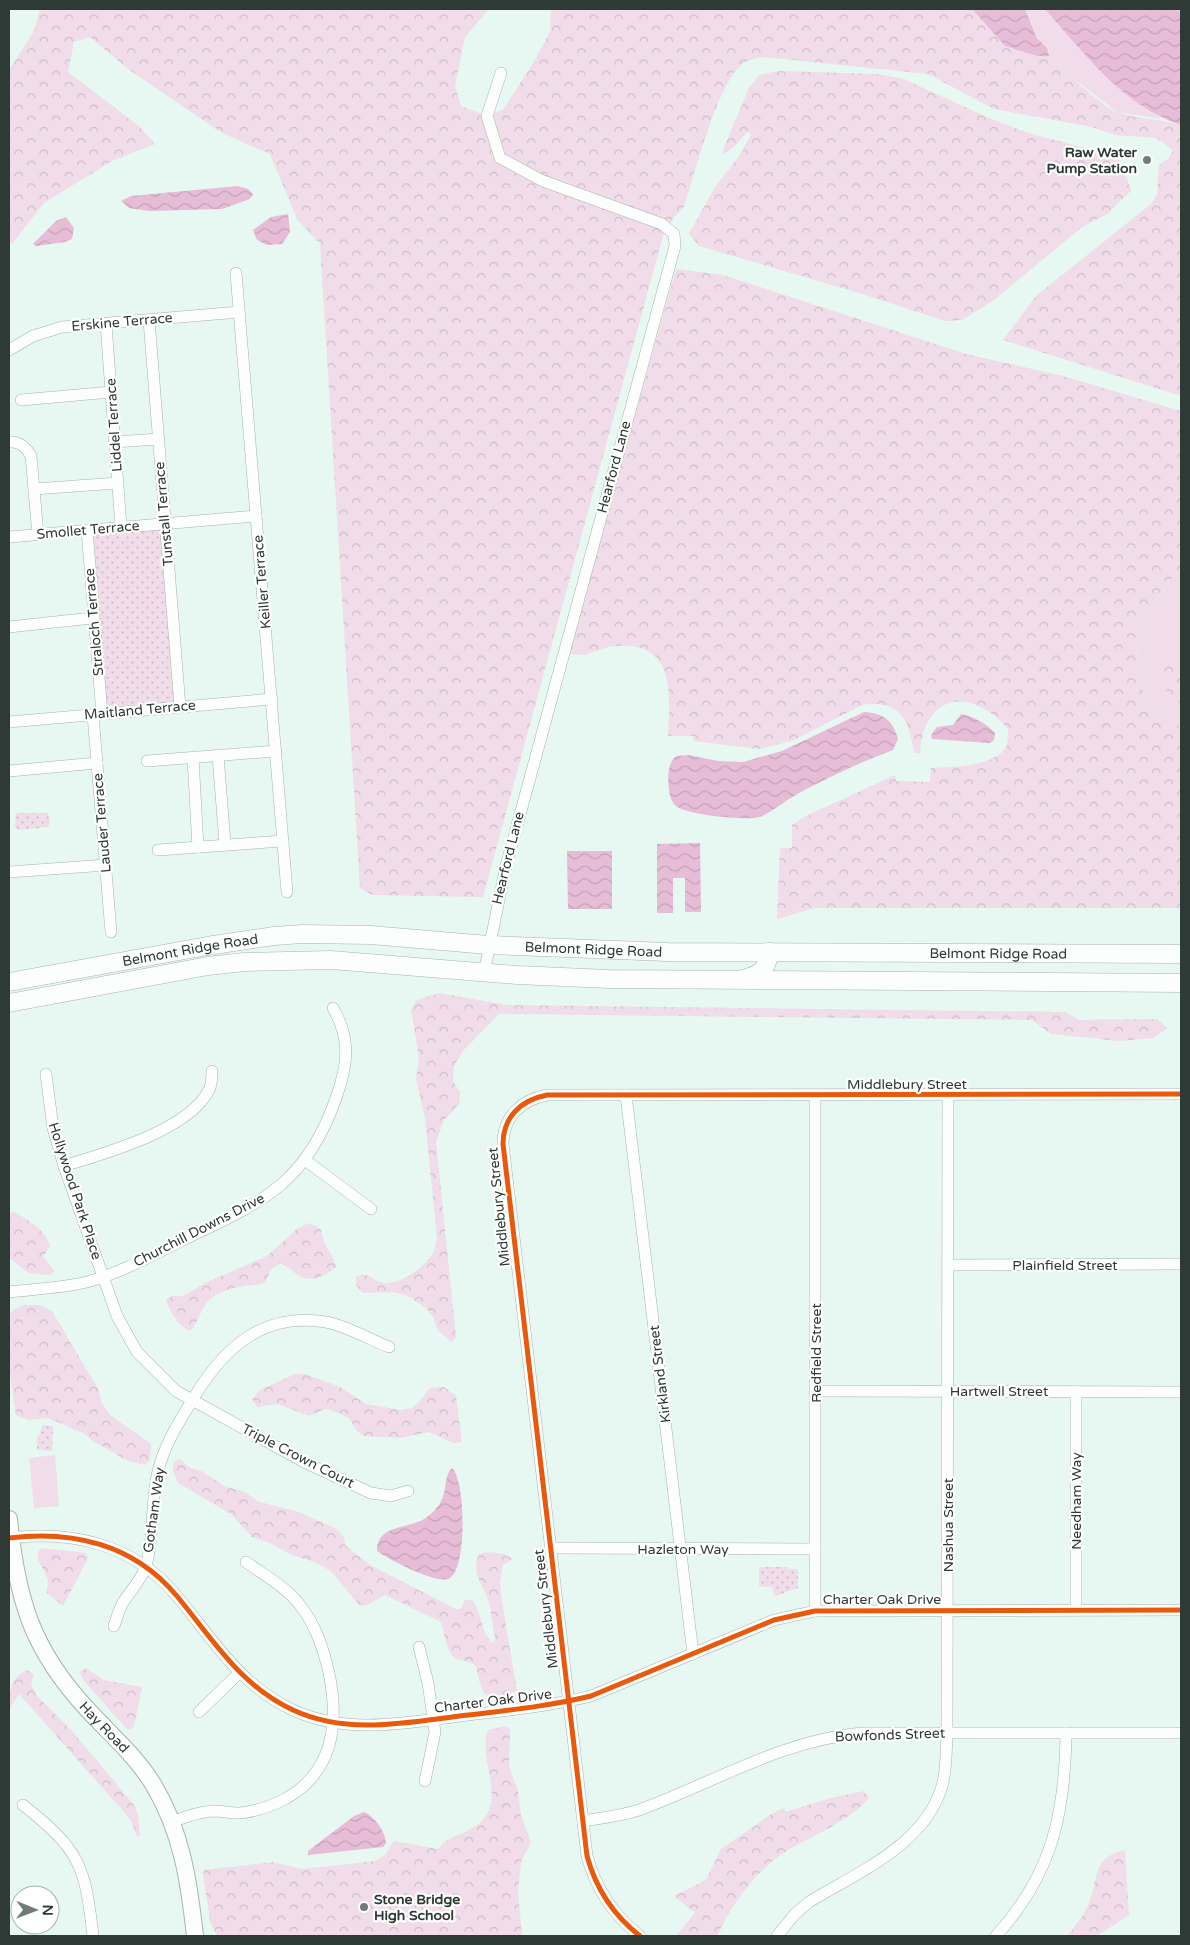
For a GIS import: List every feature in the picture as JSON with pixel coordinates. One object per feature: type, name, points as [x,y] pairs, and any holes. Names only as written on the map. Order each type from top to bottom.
[{"type":"main road","name":"Belmont Ridge Road","points":[[9,982],[274,936],[371,935],[488,945],[667,952],[1181,954]]},
{"type":"main road","points":[[736,981],[760,974],[768,964],[770,952]]},
{"type":"main road","name":"Belmont Ridge Road","points":[[9,1004],[208,966],[244,962],[331,960],[484,973],[609,979],[1181,982]]},
{"type":"street","name":"Hearford Lane","points":[[484,973],[488,945],[506,866],[675,246],[674,234],[662,224],[543,181],[500,158],[487,116],[501,72]]},
{"type":"street","name":"Keiller Terrace","points":[[236,273],[287,892]]},
{"type":"street","name":"Erskine Terrace","points":[[9,350],[33,336],[62,327],[239,312]]},
{"type":"street","name":"Tunstall Terrace","points":[[150,320],[180,707]]},
{"type":"street","name":"Liddel Terrace","points":[[106,324],[121,527]]},
{"type":"street","points":[[21,400],[111,392]]},
{"type":"street","points":[[114,442],[159,439]]},
{"type":"street","points":[[9,442],[20,443],[27,448],[31,456],[38,535]]},
{"type":"street","points":[[34,489],[118,483]]},
{"type":"street","name":"Smollet Terrace","points":[[9,537],[256,516]]},
{"type":"street","name":"Straloch Terrace","points":[[87,530],[97,714]]},
{"type":"street","points":[[9,627],[92,618]]},
{"type":"street","name":"Maitland Terrace","points":[[9,722],[272,699]]},
{"type":"street","name":"Lauder Terrace","points":[[97,714],[97,764],[112,932]]},
{"type":"street","points":[[147,761],[276,751]]},
{"type":"street","points":[[218,756],[224,844]]},
{"type":"street","points":[[193,758],[198,847]]},
{"type":"street","points":[[9,771],[97,764]]},
{"type":"street","points":[[158,850],[284,841]]},
{"type":"street","points":[[9,872],[106,865]]},
{"type":"street","name":"Churchill Downs Drive","points":[[9,1292],[71,1285],[102,1277],[253,1207],[271,1194],[306,1160],[330,1115],[338,1092],[345,1058],[346,1042],[343,1026],[333,1008]]},
{"type":"street","points":[[64,1166],[137,1141],[172,1124],[197,1104],[209,1090],[212,1070]]},
{"type":"street","name":"Hollywood Park Place","points":[[46,1074],[53,1128],[64,1166],[117,1316],[137,1352],[162,1380],[192,1400]]},
{"type":"street","name":"Middlebury Street","points":[[583,1821],[503,1144],[504,1132],[516,1110],[537,1097],[626,1095],[948,1096],[1181,1094]]},
{"type":"street","name":"Kirkland Street","points":[[626,1095],[693,1654]]},
{"type":"street","name":"Redfield Street","points":[[815,1095],[815,1611]]},
{"type":"street","name":"Nashua Street","points":[[777,1936],[795,1914],[809,1902],[895,1850],[919,1829],[933,1809],[942,1786],[947,1733],[948,1096]]},
{"type":"street","points":[[306,1160],[371,1209]]},
{"type":"street","name":"Plainfield Street","points":[[948,1265],[1181,1264]]},
{"type":"street","name":"Gotham Way","points":[[114,1626],[122,1603],[140,1580],[145,1567],[152,1536],[153,1503],[158,1471],[172,1434],[212,1368],[233,1348],[252,1334],[276,1324],[302,1320],[325,1322],[389,1347]]},
{"type":"street","name":"Hartwell Street","points":[[816,1391],[1181,1392]]},
{"type":"street","name":"Needham Way","points":[[1076,1392],[1076,1610]]},
{"type":"street","name":"Triple Crown Court","points":[[192,1400],[304,1462],[371,1493],[391,1496],[408,1491]]},
{"type":"street","name":"Hay Road","points":[[9,1519],[14,1565],[23,1604],[32,1631],[44,1654],[73,1694],[122,1744],[152,1782],[172,1822],[185,1861],[190,1885],[195,1936]]},
{"type":"street","name":"Charter Oak Drive","points":[[10,1538],[46,1534],[80,1538],[113,1549],[145,1567],[175,1594],[239,1673],[259,1691],[282,1705],[307,1716],[334,1722],[373,1726],[569,1702],[591,1696],[774,1620],[815,1611],[1181,1610]]},
{"type":"street","name":"Hazleton Way","points":[[551,1548],[681,1550],[815,1549]]},
{"type":"street","points":[[172,1822],[200,1813],[252,1811],[269,1806],[295,1793],[317,1770],[328,1748],[334,1722],[334,1697],[328,1668],[313,1624],[290,1594],[246,1562]]},
{"type":"street","points":[[419,1647],[434,1719],[434,1744],[425,1781]]},
{"type":"street","points":[[199,1712],[239,1673]]},
{"type":"street","name":"Bowfonds Street","points":[[583,1821],[638,1810],[774,1753],[816,1740],[861,1733],[1181,1733]]},
{"type":"street","points":[[996,1936],[1022,1903],[1037,1877],[1052,1842],[1063,1798],[1066,1733]]},
{"type":"street","points":[[23,1805],[62,1838],[75,1857],[87,1886],[93,1936]]},
{"type":"street","points":[[583,1821],[587,1856],[600,1892],[620,1919],[640,1936]]},
{"type":"green space","points":[[40,9],[489,9],[465,37],[455,86],[461,106],[487,116],[503,110],[535,60],[550,32],[551,9],[972,9],[1005,46],[1037,56],[1049,56],[1082,87],[1117,112],[1181,125],[1181,396],[1003,340],[1036,296],[1151,204],[1157,195],[1159,165],[1169,158],[1173,150],[1156,138],[1115,135],[1092,127],[994,109],[928,74],[764,57],[745,63],[730,78],[722,94],[714,112],[684,207],[674,217],[663,236],[483,897],[372,895],[360,888],[320,244],[297,219],[270,154],[222,133],[128,69],[90,37],[74,42],[68,72],[140,127],[155,144],[112,161],[44,203],[12,244],[9,243],[9,67],[11,67],[34,31]]},
{"type":"green space","points":[[1025,9],[1045,9],[1114,82],[1162,119],[1117,112],[1074,79],[1049,56],[1047,48],[1038,38]]},
{"type":"green space","points":[[778,71],[878,74],[904,79],[991,119],[1032,134],[1116,156],[1123,165],[1131,191],[1107,214],[1082,227],[994,300],[962,320],[945,321],[859,293],[699,246],[689,234],[715,187],[740,155],[751,135],[748,131],[734,147],[723,154],[724,147],[749,88],[759,75]]},
{"type":"green space","points":[[676,269],[723,275],[966,354],[1063,376],[1181,411],[1181,568],[1145,615],[1138,628],[1136,645],[1146,705],[1181,727],[1181,908],[814,908],[777,919],[780,848],[792,848],[792,825],[804,817],[895,775],[896,781],[930,782],[931,768],[973,764],[994,758],[1007,745],[1008,729],[994,715],[980,706],[965,702],[952,702],[940,708],[930,718],[923,733],[920,753],[914,753],[909,730],[900,714],[885,705],[875,704],[862,705],[792,741],[759,749],[693,741],[693,736],[668,736],[669,704],[665,674],[660,662],[650,652],[636,647],[613,646],[585,655],[568,654]]},
{"type":"green space","points":[[165,523],[180,707],[102,714],[87,530]]},
{"type":"green space","points":[[1181,568],[1181,727],[1146,705],[1138,666],[1136,636],[1145,615]]},
{"type":"green space","points":[[1176,663],[1181,666],[1181,704],[1168,696],[1160,669]]},
{"type":"green space","points":[[16,813],[48,813],[50,823],[48,827],[18,830],[15,826]]},
{"type":"green space","points":[[439,993],[507,1005],[1066,1012],[1078,1020],[1157,1019],[1167,1028],[1154,1038],[1119,1041],[1051,1034],[1032,1020],[499,1014],[463,1051],[454,1066],[453,1081],[460,1092],[459,1104],[444,1120],[436,1142],[456,1337],[452,1342],[438,1331],[433,1317],[426,1308],[406,1295],[393,1292],[363,1293],[356,1285],[356,1277],[360,1275],[384,1283],[391,1283],[405,1278],[424,1264],[434,1250],[437,1238],[425,1118],[416,1079],[419,1058],[411,1009],[417,1000]]},
{"type":"green space","points":[[14,1212],[36,1226],[45,1235],[50,1246],[43,1257],[55,1271],[51,1275],[29,1273],[9,1258],[9,1213]]},
{"type":"green space","points":[[309,1223],[321,1229],[336,1267],[333,1270],[320,1277],[306,1279],[281,1263],[271,1269],[265,1283],[232,1289],[216,1295],[204,1307],[190,1331],[175,1318],[166,1300],[172,1296],[183,1296],[205,1283],[267,1256],[298,1228]]},
{"type":"green space","points":[[24,1305],[39,1305],[52,1311],[98,1389],[102,1404],[110,1415],[151,1444],[150,1460],[145,1465],[128,1461],[93,1441],[85,1434],[48,1418],[28,1420],[16,1415],[9,1365],[7,1326],[11,1313]]},
{"type":"green space","points":[[295,1374],[305,1374],[340,1387],[366,1404],[401,1410],[412,1408],[430,1388],[444,1387],[456,1396],[462,1442],[453,1443],[429,1432],[400,1438],[363,1436],[356,1430],[349,1418],[326,1409],[309,1416],[278,1404],[257,1407],[252,1399],[260,1390]]},
{"type":"green space","points":[[43,1425],[53,1426],[52,1451],[37,1450],[37,1440]]},
{"type":"green space","points":[[55,1455],[59,1506],[34,1508],[29,1458]]},
{"type":"green space","points":[[180,1459],[190,1468],[202,1471],[224,1486],[245,1492],[259,1502],[296,1511],[337,1529],[344,1537],[345,1545],[370,1565],[456,1609],[461,1609],[465,1600],[472,1600],[478,1610],[485,1633],[493,1643],[495,1639],[490,1607],[477,1575],[477,1562],[479,1554],[487,1552],[501,1554],[513,1559],[503,1565],[500,1583],[517,1691],[498,1697],[487,1695],[480,1684],[476,1666],[457,1659],[450,1653],[441,1622],[385,1595],[365,1606],[359,1605],[331,1571],[312,1561],[292,1555],[268,1542],[252,1537],[231,1514],[178,1483],[173,1471],[174,1462]]},
{"type":"green space","points":[[42,1548],[86,1553],[88,1558],[63,1606],[47,1593],[48,1579],[38,1560],[38,1552]]},
{"type":"green space","points":[[759,1567],[798,1569],[798,1588],[775,1596],[772,1587],[759,1586]]},
{"type":"green space","points":[[86,1668],[104,1680],[142,1687],[134,1726],[131,1729],[127,1729],[83,1680],[80,1672]]},
{"type":"green space","points":[[27,1670],[34,1674],[31,1684],[36,1695],[72,1731],[134,1805],[138,1815],[140,1836],[137,1837],[131,1820],[19,1694],[9,1709],[9,1697],[14,1681],[21,1673]]},
{"type":"green space","name":"Stone Bridge High School","points":[[505,1726],[510,1729],[509,1766],[518,1791],[521,1816],[531,1842],[521,1862],[518,1891],[522,1936],[217,1936],[210,1921],[204,1870],[273,1862],[302,1869],[375,1861],[386,1854],[394,1841],[438,1849],[449,1840],[480,1823],[490,1808],[492,1797],[486,1751],[488,1730]]},
{"type":"green space","points":[[864,1791],[869,1798],[851,1815],[785,1852],[764,1869],[737,1901],[717,1936],[676,1936],[695,1913],[674,1896],[706,1880],[721,1849],[773,1813],[784,1808],[786,1812],[827,1799]]},
{"type":"green space","points":[[1125,1850],[1129,1915],[1097,1936],[1067,1936],[1087,1908],[1098,1870],[1102,1863],[1114,1853]]},
{"type":"water","points":[[972,9],[1025,9],[1037,38],[1047,48],[1049,56],[1037,56],[1005,46]]},
{"type":"water","points":[[1045,9],[1177,9],[1181,12],[1181,125],[1160,117],[1123,92],[1090,60]]},
{"type":"water","points":[[238,186],[248,189],[253,194],[250,199],[222,209],[149,211],[129,208],[121,201],[131,196]]},
{"type":"water","points":[[288,214],[290,232],[282,244],[267,245],[257,240],[253,230],[271,217]]},
{"type":"water","points":[[66,217],[74,228],[72,239],[65,242],[36,246],[33,244],[56,221]]},
{"type":"water","points":[[864,712],[877,714],[890,722],[898,739],[893,750],[822,781],[760,817],[743,818],[690,812],[680,809],[671,799],[668,775],[671,762],[676,756],[688,755],[718,761],[743,762],[782,751]]},
{"type":"water","points":[[961,714],[980,721],[988,727],[995,733],[994,740],[990,743],[932,739],[931,735],[937,727],[953,725]]},
{"type":"water","points":[[700,843],[701,912],[685,912],[685,878],[673,878],[673,913],[657,913],[657,844]]},
{"type":"water","points":[[567,851],[612,851],[612,909],[568,909]]},
{"type":"water","points":[[452,1468],[457,1476],[460,1489],[463,1524],[462,1542],[456,1571],[450,1578],[444,1579],[425,1575],[377,1551],[378,1542],[388,1531],[420,1521],[435,1510],[443,1496],[447,1478]]},
{"type":"water","points":[[364,1812],[372,1817],[382,1829],[386,1843],[383,1847],[308,1855],[308,1851],[354,1816]]},
{"type":"cycle path","points":[[640,1936],[630,1928],[607,1900],[595,1879],[587,1856],[503,1144],[506,1126],[510,1118],[515,1111],[529,1101],[547,1095],[1181,1094]]},
{"type":"cycle path","points":[[9,1538],[56,1536],[100,1544],[121,1552],[141,1563],[159,1578],[176,1595],[228,1660],[257,1688],[274,1700],[314,1718],[358,1725],[424,1721],[530,1707],[591,1696],[774,1620],[815,1611],[1181,1610]]},
{"type":"place","name":"Raw Water Pump Station","points":[[1147,160]]},
{"type":"place","name":"Stone Bridge High School","points":[[364,1907]]}]
